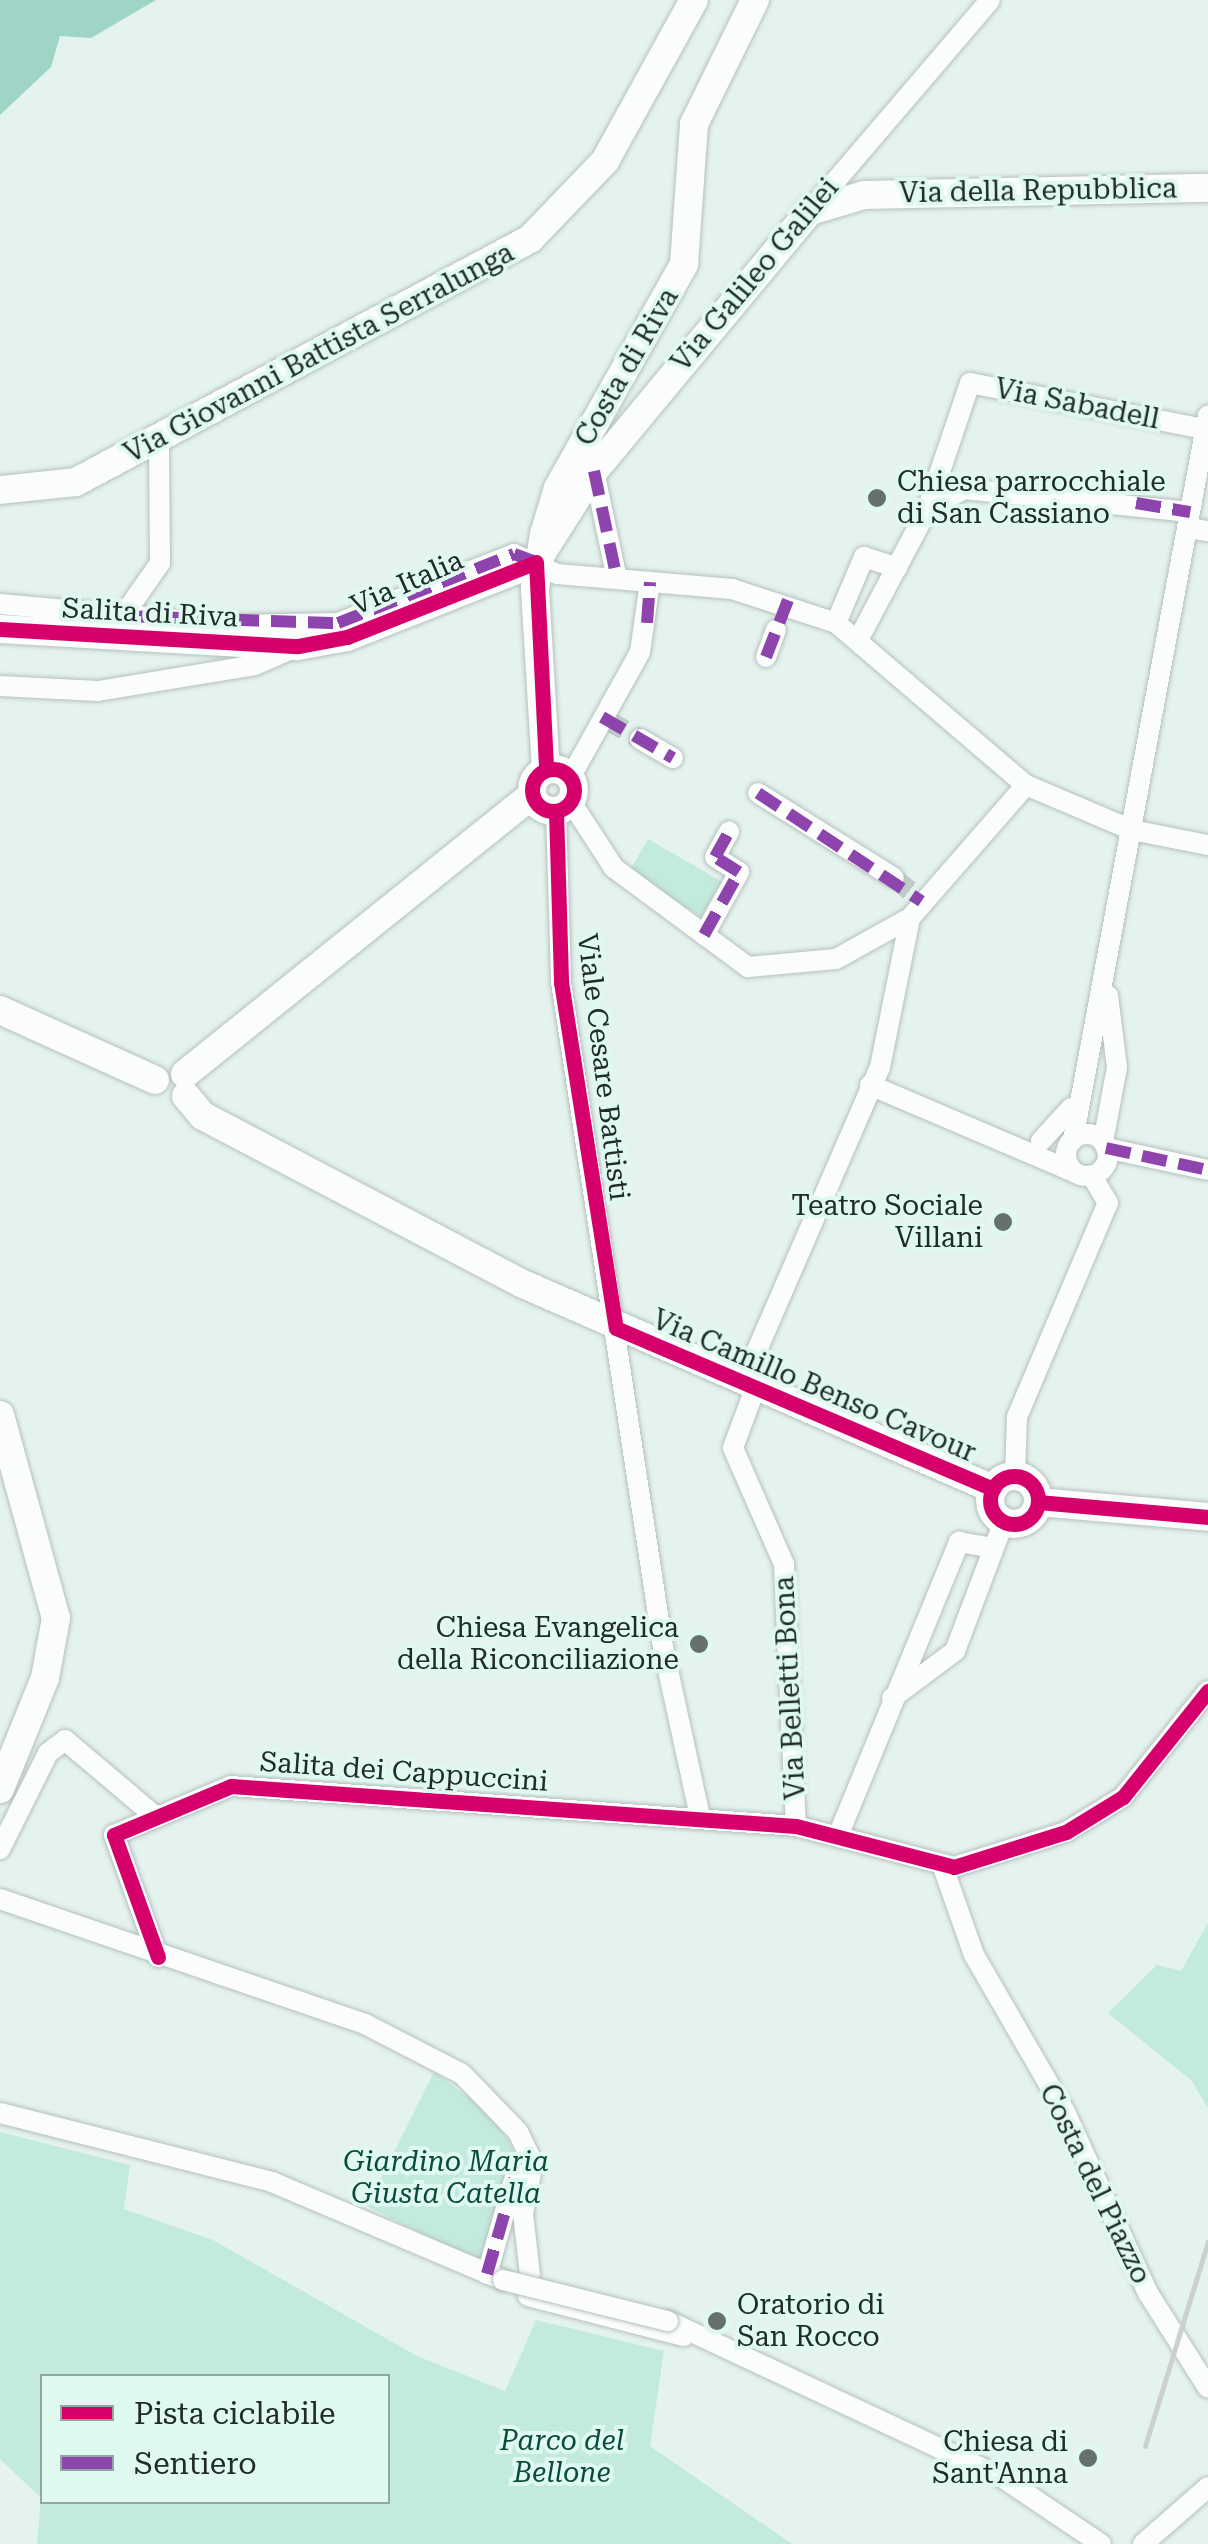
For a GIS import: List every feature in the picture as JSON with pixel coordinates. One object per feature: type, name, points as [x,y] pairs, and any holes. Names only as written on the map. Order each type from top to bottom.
[{"type":"street","name":"Via Giovanni Battista Serralunga","points":[[0,490],[76,482],[440,294],[568,209],[694,0]]},
{"type":"street","name":"Costa di Riva","points":[[555,791],[536,562],[558,488],[684,264],[694,124],[755,0]]},
{"type":"street","name":"Via Galileo Galilei","points":[[536,562],[594,471],[990,0]]},
{"type":"street","name":"Via della Repubblica","points":[[810,211],[864,195],[1208,188]]},
{"type":"street","name":"Via Sabadell","points":[[927,510],[970,383],[1207,422]]},
{"type":"street","points":[[892,1698],[955,1651],[998,1535],[1017,1416],[1108,1204],[1083,1174],[1071,1142],[1074,1102],[1107,984],[1132,830],[1196,523],[1207,422]]},
{"type":"street","points":[[122,616],[160,563],[159,440]]},
{"type":"street","points":[[594,471],[618,579]]},
{"type":"street","points":[[858,640],[927,510],[964,489],[1136,503],[1196,523]]},
{"type":"street","points":[[836,624],[864,557],[897,568]]},
{"type":"street","name":"Salita di Riva","points":[[0,604],[122,616],[338,623],[496,560],[536,562]]},
{"type":"street","points":[[536,562],[557,574],[650,582],[786,604],[836,624],[1026,785],[1132,830],[1208,845]]},
{"type":"street","name":"Via Italia","points":[[298,646],[347,637],[472,580],[536,562]]},
{"type":"street","points":[[0,1010],[155,1080],[166,1069],[185,1085],[555,791],[605,718],[647,623],[650,582]]},
{"type":"street","name":"Salita di Riva","points":[[0,629],[298,646]]},
{"type":"street","points":[[766,657],[776,630]]},
{"type":"street","points":[[0,686],[98,692],[255,665],[298,646]]},
{"type":"street","points":[[640,739],[674,758]]},
{"type":"street","name":"Via Belletti Bona","points":[[796,1826],[784,1564],[733,1448],[750,1383],[870,1085],[914,904],[1026,785]]},
{"type":"street","points":[[555,791],[614,868],[748,967],[774,970],[836,959],[914,904]]},
{"type":"street","name":"Viale Cesare Battisti","points":[[555,791],[561,982],[663,1648],[700,1816]]},
{"type":"street","points":[[758,793],[894,878]]},
{"type":"street","points":[[704,935],[739,872],[715,856],[729,832]]},
{"type":"street","points":[[870,1085],[1083,1174],[1105,1164],[1104,1145],[1117,1067],[1107,984]]},
{"type":"street","name":"Via Camillo Benso Cavour","points":[[185,1085],[203,1116],[616,1328],[1004,1483]]},
{"type":"street","points":[[1040,1141],[1074,1102]]},
{"type":"street","points":[[1002,1138],[1104,1145],[1208,1170]]},
{"type":"street","points":[[0,1415],[53,1594],[56,1637],[0,1789]]},
{"type":"street","points":[[1004,1483],[1030,1482],[1038,1502]]},
{"type":"street","points":[[1038,1502],[1208,1517]]},
{"type":"street","points":[[840,1831],[959,1542],[998,1535],[1026,1520],[1038,1502]]},
{"type":"street","points":[[943,1867],[1066,1832],[1123,1797],[1208,1692]]},
{"type":"street","points":[[0,1849],[48,1752],[65,1740],[156,1817]]},
{"type":"street","name":"Salita dei Cappuccini","points":[[158,1956],[114,1834],[231,1786],[700,1816],[840,1831],[943,1867]]},
{"type":"street","name":"Costa del Piazzo","points":[[943,1867],[974,1955],[1065,2112],[1148,2292],[1208,2388]]},
{"type":"street","points":[[0,1899],[364,2024],[462,2074],[518,2132],[533,2162],[523,2213],[529,2286],[686,2336],[706,2333]]},
{"type":"street","points":[[0,2114],[272,2182],[495,2277],[706,2333],[867,2420],[1003,2478],[1101,2544]]},
{"type":"street","points":[[495,2277],[516,2172]]},
{"type":"street","points":[[1143,2544],[1208,2487]]},
{"type":"green space","points":[[648,839],[722,881],[702,916],[628,874]]},
{"type":"green space","points":[[1208,1923],[1208,2108],[1192,2081],[1108,2013],[1157,1965],[1181,1971]]},
{"type":"green space","name":"Giardino Maria Giusta Catella","points":[[434,2072],[491,2114],[522,2164],[508,2173],[481,2264],[367,2206]]},
{"type":"green space","name":"Parco del Bellone","points":[[0,2132],[130,2165],[124,2209],[213,2240],[417,2356],[505,2391],[536,2320],[664,2351],[650,2446],[792,2544],[37,2544],[40,2504],[390,2504],[390,2374],[40,2374],[40,2497],[0,2459]]},
{"type":"shaded area","points":[[0,0],[156,0],[91,38],[60,36],[51,67],[0,115]]},
{"type":"tunnel","points":[[607,720],[640,739]]},
{"type":"tunnel","points":[[894,878],[911,892]]},
{"type":"railway","points":[[1145,2446],[1208,2241]]},
{"type":"marked path","points":[[594,471],[617,579]]},
{"type":"marked path","points":[[1136,503],[1190,512]]},
{"type":"marked path","points":[[123,616],[338,623],[514,554],[536,562]]},
{"type":"marked path","points":[[647,623],[650,582]]},
{"type":"marked path","points":[[766,657],[788,600]]},
{"type":"marked path","points":[[602,717],[673,758]]},
{"type":"marked path","points":[[758,793],[921,901]]},
{"type":"marked path","points":[[704,935],[739,872],[715,857],[729,832]]},
{"type":"marked path","points":[[1106,1148],[1208,1170]]},
{"type":"marked path","points":[[487,2274],[516,2173]]},
{"type":"cycle path","points":[[0,629],[298,646],[347,637],[536,562],[546,770]]},
{"type":"cycle path","points":[[553,769],[568,775],[574,790],[568,805],[553,811],[538,805],[532,790],[538,775],[553,769]]},
{"type":"cycle path","points":[[556,811],[561,982],[616,1328],[993,1489]]},
{"type":"cycle path","points":[[1014,1476],[1031,1483],[1038,1500],[1031,1517],[1014,1524],[997,1517],[990,1500],[997,1483],[1014,1476]]},
{"type":"cycle path","points":[[1038,1502],[1208,1517]]},
{"type":"cycle path","points":[[158,1957],[114,1835],[231,1786],[796,1826],[954,1867],[1066,1832],[1123,1797],[1208,1691]]},
{"type":"place","name":"Chiesa parrocchiale di San Cassiano","points":[[877,498]]},
{"type":"place","name":"Teatro Sociale Villani","points":[[1003,1222]]},
{"type":"place","name":"Chiesa Evangelica della Riconciliazione","points":[[699,1644]]},
{"type":"place","name":"Oratorio di San Rocco","points":[[717,2321]]},
{"type":"place","name":"Chiesa di Sant'Anna","points":[[1088,2458]]}]
